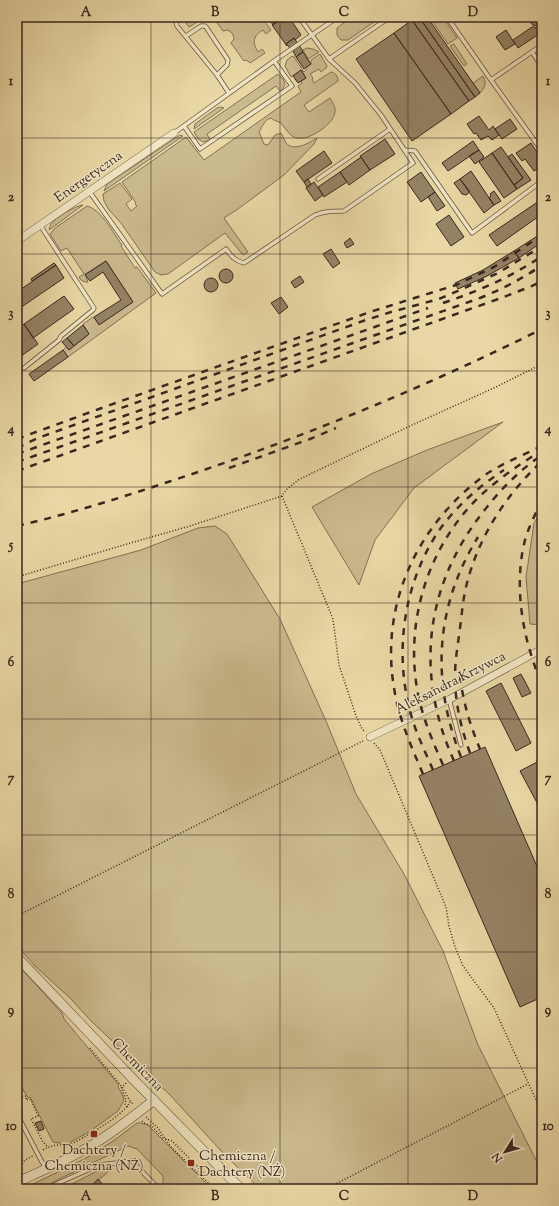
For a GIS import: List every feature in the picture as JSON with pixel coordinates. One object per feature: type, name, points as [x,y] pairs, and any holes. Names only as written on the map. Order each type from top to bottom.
[{"type":"street","name":"Energetyczna","points":[[17,241],[174,133]]},
{"type":"street","name":"Aleksandra Krzywca","points":[[370,737],[449,699],[542,650]]},
{"type":"street","name":"Chemiczna","points":[[17,957],[132,1078],[241,1189]]},
{"type":"street","points":[[17,1182],[91,1146],[154,1100]]},
{"type":"lane","points":[[174,17],[178,26],[217,75],[229,93]]},
{"type":"lane","points":[[89,191],[162,294],[226,249],[233,258],[244,263],[315,215],[322,212],[335,210],[344,211],[413,163],[381,115],[355,83],[329,60],[299,17]]},
{"type":"lane","points":[[174,133],[338,17]]},
{"type":"lane","points":[[329,60],[390,17]]},
{"type":"lane","points":[[447,17],[542,151]]},
{"type":"lane","points":[[186,36],[201,26],[206,27],[228,60],[227,65],[217,75]]},
{"type":"lane","points":[[491,80],[542,45]]},
{"type":"lane","points":[[532,52],[542,67]]},
{"type":"lane","points":[[184,126],[200,149],[292,86],[274,61]]},
{"type":"lane","points":[[318,180],[390,128]]},
{"type":"lane","points":[[404,150],[415,151],[472,233],[542,181]]},
{"type":"lane","points":[[24,368],[59,340],[61,336],[94,308],[40,225]]},
{"type":"lane","points":[[449,699],[462,745]]},
{"type":"lane","points":[[17,1102],[20,1107],[20,1120],[47,1168]]},
{"type":"lane","points":[[17,1126],[22,1124]]},
{"type":"lane","points":[[45,1189],[99,1165],[132,1161],[159,1189]]},
{"type":"path","points":[[17,577],[190,526],[282,496],[286,490],[298,480],[410,426],[496,388],[542,364]]},
{"type":"path","points":[[282,496],[333,619],[339,665],[361,728],[380,750],[446,907],[449,926],[455,947],[463,966],[494,1008],[542,1113]]},
{"type":"path","points":[[17,916],[370,737]]},
{"type":"path","points":[[86,1043],[127,1093],[130,1102],[144,1123],[152,1126],[163,1138],[172,1140],[204,1174],[202,1177]]},
{"type":"path","points":[[122,1087],[132,1078]]},
{"type":"path","points":[[326,1189],[528,1084]]},
{"type":"path","points":[[122,1087],[121,1088],[126,1100],[125,1104],[158,1128],[171,1147],[215,1189]]},
{"type":"path","points":[[26,1096],[26,1100],[31,1100],[38,1116],[31,1119],[43,1142],[48,1147]]},
{"type":"path","points":[[17,1172],[26,1160],[48,1147],[60,1145],[68,1146],[93,1132],[122,1112],[130,1102]]},
{"type":"shaded area","points":[[191,17],[205,17],[189,27],[185,22]]},
{"type":"shaded area","points":[[213,17],[261,17],[271,30],[266,34],[263,30],[260,32],[255,37],[254,42],[258,52],[262,49],[265,53],[250,63],[245,60],[244,61],[231,43],[234,39],[233,34],[228,30],[223,31]]},
{"type":"shaded area","points":[[351,17],[381,17],[348,40],[341,40],[337,35],[337,28]]},
{"type":"shaded area","points":[[429,17],[443,17],[457,38],[448,44]]},
{"type":"shaded area","points":[[454,44],[467,64],[464,66],[450,46]]},
{"type":"shaded area","points":[[307,48],[319,52],[308,59],[303,50]]},
{"type":"shaded area","points":[[320,54],[327,66],[321,72],[319,69],[310,74],[314,83],[331,72],[336,75],[338,81],[304,105],[309,112],[330,98],[335,108],[334,117],[320,131],[308,137],[302,138],[292,136],[279,122],[271,118],[264,124],[259,132],[264,144],[268,145],[275,135],[281,133],[286,143],[293,147],[302,146],[317,138],[314,144],[284,175],[224,218],[248,252],[243,255],[225,233],[168,274],[161,275],[155,272],[121,223],[109,210],[104,201],[103,194],[120,183],[132,199],[126,204],[131,211],[137,206],[122,182],[186,137],[204,160],[301,92],[298,86],[302,83],[301,81],[306,78],[301,70],[291,77],[285,66],[287,60],[292,56],[294,57],[304,72],[307,69],[306,67],[311,64],[311,60]]},
{"type":"shaded area","points":[[278,74],[283,79],[285,84],[282,90],[280,91],[276,86],[207,134],[210,140],[203,142],[198,139],[194,132]]},
{"type":"shaded area","points":[[483,76],[485,85],[480,93],[473,83]]},
{"type":"shaded area","points":[[217,108],[224,108],[194,129],[195,124]]},
{"type":"shaded area","points":[[180,135],[183,136],[104,191],[107,184]]},
{"type":"shaded area","points":[[83,205],[49,230],[51,224],[61,215]]},
{"type":"shaded area","points":[[87,206],[98,212],[107,222],[135,268],[137,267],[156,293],[68,357],[63,350],[66,347],[69,350],[89,334],[83,324],[93,317],[99,324],[133,302],[106,261],[85,274],[88,282],[81,280],[79,277],[84,274],[67,248],[61,251],[50,234],[55,228]]},
{"type":"shaded area","points":[[503,422],[414,488],[375,540],[359,585],[312,507],[371,474],[427,450]]},
{"type":"shaded area","points":[[542,511],[542,625],[530,624],[526,577],[534,523]]},
{"type":"shaded area","points":[[215,526],[227,534],[280,619],[326,721],[356,794],[404,874],[443,951],[478,1045],[539,1166],[539,1189],[260,1189],[223,1153],[170,1095],[92,1022],[70,998],[35,966],[17,946],[17,584],[141,550],[198,528]]},
{"type":"shaded area","points":[[17,964],[62,1013],[64,1019],[119,1085],[118,1087],[123,1096],[124,1100],[118,1111],[89,1132],[69,1143],[65,1144],[53,1142],[30,1097],[28,1098],[17,1079]]},
{"type":"shaded area","points":[[137,1123],[148,1125],[212,1189],[167,1189],[163,1184],[163,1176],[137,1149],[128,1146],[41,1189],[23,1189],[88,1157]]},
{"type":"shaded area","points":[[103,1168],[108,1169],[108,1172],[88,1189],[62,1189]]},
{"type":"building","points":[[268,17],[284,17],[273,25]]},
{"type":"building","points":[[284,17],[289,17],[301,35],[295,40],[294,38],[286,44],[287,46],[272,25]]},
{"type":"building","points":[[419,17],[475,97],[469,101],[412,20]]},
{"type":"building","points":[[419,17],[427,17],[480,93],[475,97]]},
{"type":"building","points":[[533,17],[537,17],[539,21],[537,25],[533,25],[531,23],[531,19]]},
{"type":"building","points":[[412,20],[469,101],[451,114],[394,33]]},
{"type":"building","points":[[532,27],[535,27],[539,34],[518,48],[513,40]]},
{"type":"building","points":[[506,30],[515,44],[505,50],[496,37]]},
{"type":"building","points":[[394,33],[451,114],[412,141],[356,59]]},
{"type":"building","points":[[294,38],[303,51],[296,57],[293,51],[286,44]]},
{"type":"building","points":[[303,52],[311,64],[304,69],[296,57]]},
{"type":"building","points":[[301,70],[306,78],[298,83],[293,76]]},
{"type":"building","points":[[479,116],[489,130],[493,126],[499,135],[492,140],[488,136],[481,140],[476,133],[474,134],[467,124]]},
{"type":"building","points":[[510,119],[517,129],[502,139],[495,129]]},
{"type":"building","points":[[385,139],[395,154],[370,170],[360,156]]},
{"type":"building","points":[[473,141],[479,150],[448,171],[442,163]]},
{"type":"building","points":[[531,143],[542,160],[542,166],[534,171],[525,159],[522,161],[516,153]]},
{"type":"building","points":[[501,147],[523,178],[514,185],[492,153]]},
{"type":"building","points":[[479,150],[484,157],[475,164],[469,156]]},
{"type":"building","points":[[324,151],[332,163],[304,182],[296,171]]},
{"type":"building","points":[[492,153],[517,189],[504,198],[479,162]]},
{"type":"building","points":[[512,154],[531,180],[517,189],[514,185],[523,178],[508,157]]},
{"type":"building","points":[[361,157],[370,170],[349,185],[340,172]]},
{"type":"building","points":[[471,171],[494,205],[484,213],[460,179]]},
{"type":"building","points":[[340,172],[347,182],[324,197],[318,187]]},
{"type":"building","points":[[421,172],[435,192],[421,202],[407,182]]},
{"type":"building","points":[[308,179],[311,184],[307,187],[304,182]]},
{"type":"building","points":[[460,179],[470,192],[466,195],[462,194],[454,183]]},
{"type":"building","points":[[314,182],[323,195],[315,201],[306,188]]},
{"type":"building","points":[[494,191],[501,201],[494,205],[489,198],[491,196],[490,194]]},
{"type":"building","points":[[435,192],[445,206],[437,211],[428,197]]},
{"type":"building","points":[[542,199],[542,214],[497,246],[489,235]]},
{"type":"building","points":[[449,215],[464,237],[451,246],[436,224]]},
{"type":"building","points":[[542,233],[542,242],[519,258],[514,251]]},
{"type":"building","points":[[350,238],[354,244],[347,248],[344,243]]},
{"type":"building","points":[[331,249],[340,263],[333,268],[323,254]]},
{"type":"building","points":[[514,251],[519,258],[487,276],[458,289],[455,283],[483,270]]},
{"type":"building","points":[[106,261],[133,302],[99,325],[94,317],[121,300],[103,272],[90,281],[85,275]]},
{"type":"building","points":[[54,263],[56,265],[32,281],[31,279]]},
{"type":"building","points":[[56,265],[64,278],[17,310],[17,292]]},
{"type":"building","points":[[223,269],[229,269],[233,273],[233,279],[229,283],[223,283],[219,279],[219,273]]},
{"type":"building","points":[[300,276],[304,282],[295,288],[291,282]]},
{"type":"building","points":[[208,278],[214,278],[218,282],[218,288],[214,292],[208,292],[204,288],[204,282]]},
{"type":"building","points":[[64,296],[74,309],[33,338],[24,324]]},
{"type":"building","points":[[281,297],[288,307],[279,314],[271,303]]},
{"type":"building","points":[[24,324],[38,344],[17,359],[17,329]]},
{"type":"building","points":[[83,325],[89,334],[74,346],[67,338]]},
{"type":"building","points":[[67,338],[74,346],[69,350],[62,342]]},
{"type":"building","points":[[63,350],[68,357],[34,381],[29,374]]},
{"type":"building","points":[[521,674],[531,693],[522,697],[513,678]]},
{"type":"building","points":[[501,683],[531,743],[516,751],[486,691]]},
{"type":"building","points":[[485,747],[542,878],[542,997],[520,1007],[419,776]]},
{"type":"building","points":[[541,760],[542,761],[542,812],[520,771]]},
{"type":"building","points":[[41,1121],[44,1129],[39,1131],[35,1123]]},
{"type":"building","points":[[98,1179],[107,1189],[88,1189]]},
{"type":"railway","points":[[17,439],[370,312],[456,285],[494,267],[542,235]]},
{"type":"railway","points":[[17,448],[38,438],[363,321],[439,299],[498,273],[542,246]]},
{"type":"railway","points":[[443,303],[494,283],[519,271],[542,256]]},
{"type":"railway","points":[[17,462],[480,298],[512,283],[542,265]]},
{"type":"railway","points":[[17,471],[501,298],[542,281]]},
{"type":"railway","points":[[17,454],[428,308]]},
{"type":"railway","points":[[17,526],[114,500],[266,448],[359,412],[451,372],[542,329]]},
{"type":"railway","points":[[229,468],[336,428]]},
{"type":"railway","points":[[423,774],[399,711],[394,688],[391,657],[393,626],[399,597],[409,569],[423,542],[440,518],[461,495],[485,475],[513,459],[542,446]]},
{"type":"railway","points":[[443,765],[423,712],[418,694],[415,667],[414,640],[424,587],[446,538],[462,516],[480,496],[493,485],[536,454]]},
{"type":"railway","points":[[454,761],[441,728],[434,694],[431,662],[432,629],[439,597],[450,566],[466,536],[487,507],[499,492],[527,466],[542,455]]},
{"type":"railway","points":[[470,753],[459,715],[455,676],[467,583],[479,549],[496,517],[517,488],[542,461]]},
{"type":"railway","points":[[433,770],[409,707],[403,663],[405,618],[416,575],[436,535],[458,507],[504,470]]},
{"type":"railway","points":[[542,500],[525,540],[522,552],[520,576],[520,600],[526,636],[542,686]]},
{"type":"railway","points":[[461,757],[451,729],[445,700],[442,672],[442,645],[446,617],[453,590],[464,563],[478,537]]},
{"type":"railway","points":[[460,676],[467,713],[480,749]]},
{"type":"place","name":"Dachtery / Chemiczna (NŻ)","points":[[94,1134]]},
{"type":"place","name":"Chemiczna / Dachtery (NŹ)","points":[[191,1163]]}]
